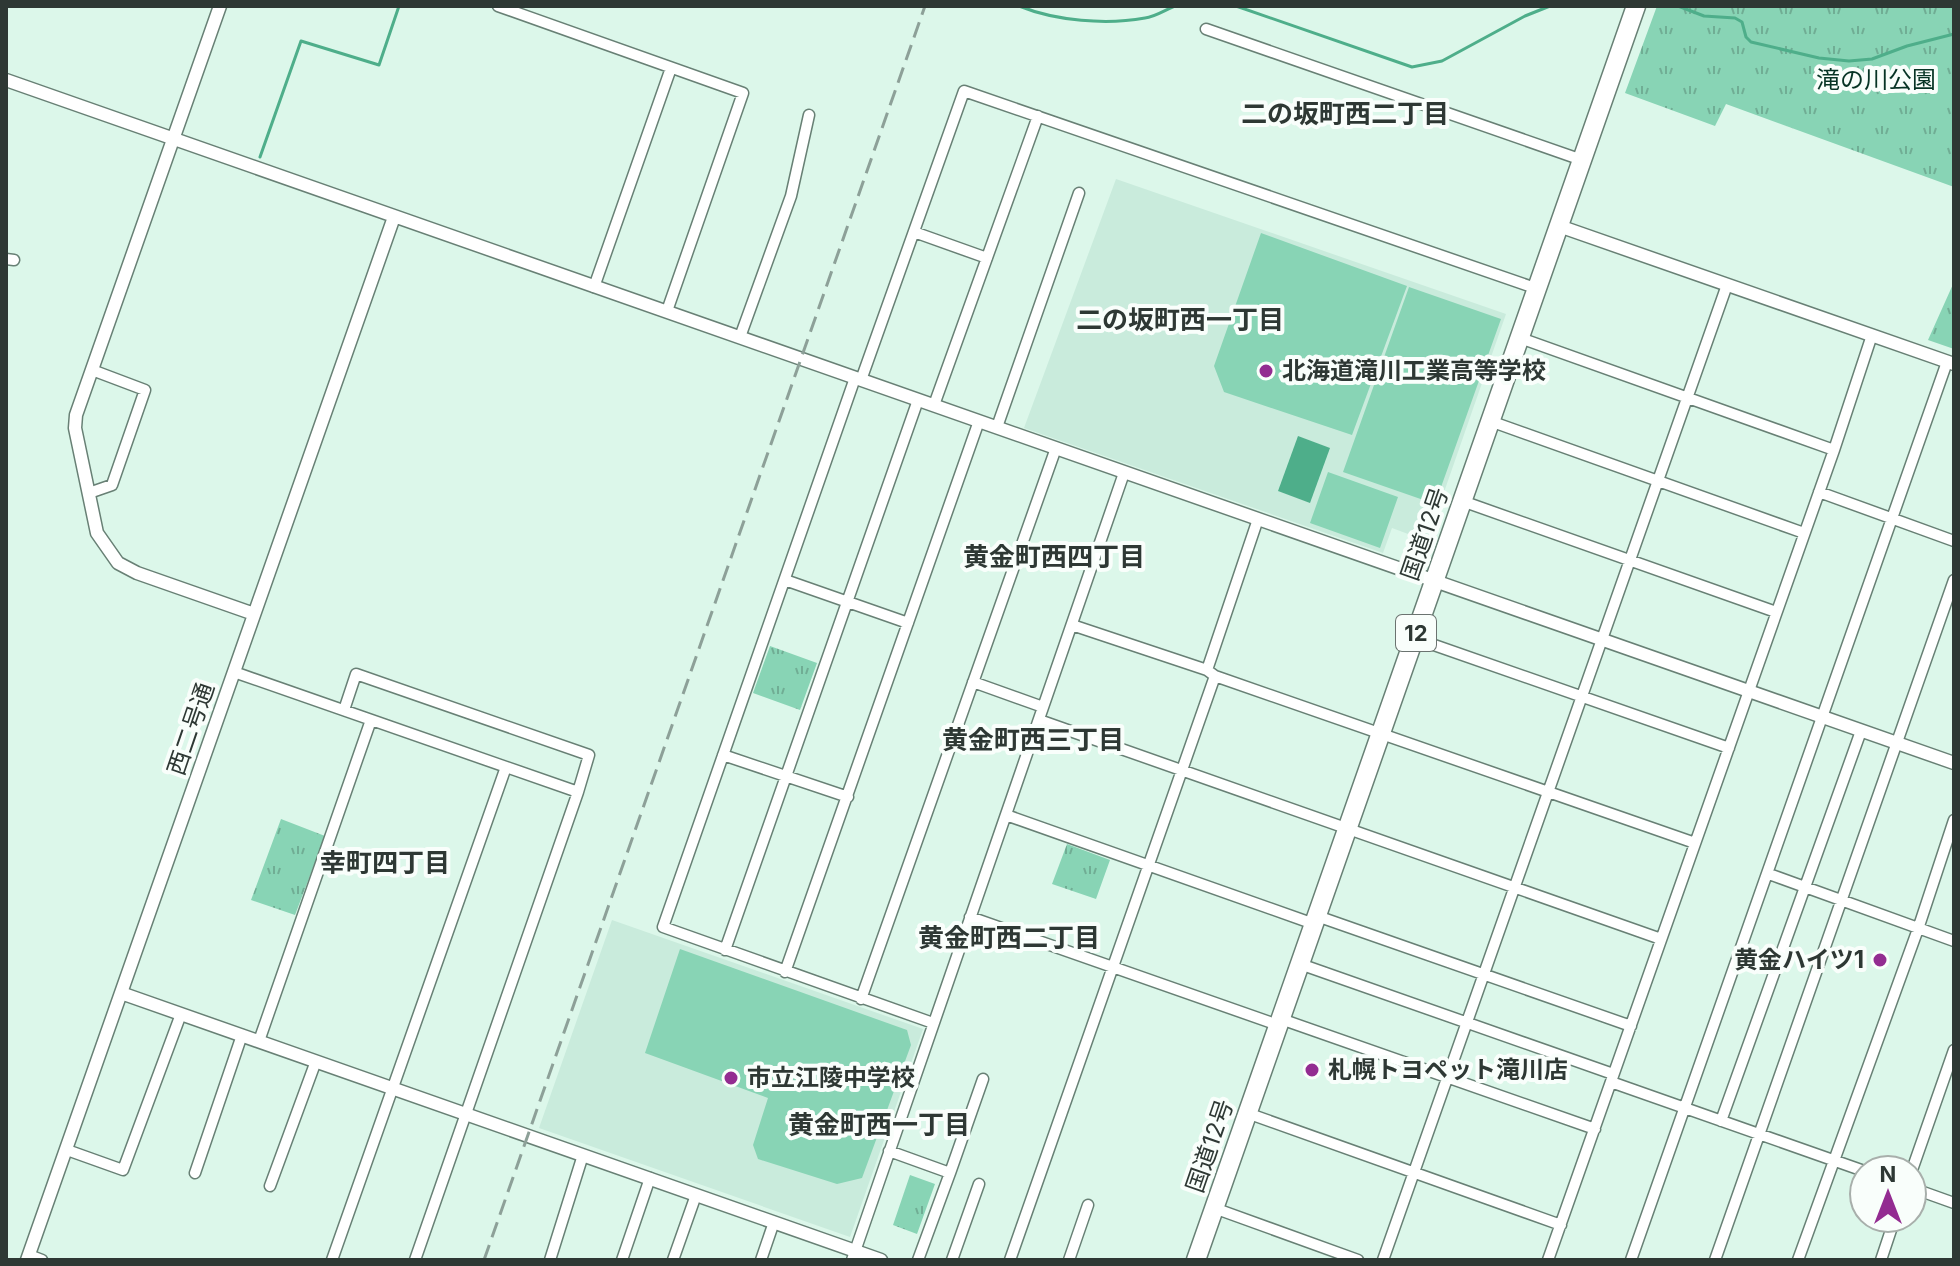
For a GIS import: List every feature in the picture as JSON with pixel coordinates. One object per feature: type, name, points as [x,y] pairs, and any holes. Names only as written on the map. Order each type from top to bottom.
[{"type":"highway","name":"国道12号","points":[[1196,1260],[1636,6]]},
{"type":"street","points":[[220,6],[76,415],[75,428],[97,533],[118,563],[137,573],[254,614]]},
{"type":"street","points":[[498,6],[743,93],[667,311]]},
{"type":"street","points":[[1206,29],[1582,160]]},
{"type":"street","points":[[594,287],[671,68]]},
{"type":"street","points":[[6,80],[1954,763]]},
{"type":"street","points":[[933,1023],[663,927],[785,580],[964,91],[1538,289]]},
{"type":"street","points":[[740,337],[791,196],[809,115]]},
{"type":"street","points":[[934,405],[1038,116]]},
{"type":"street","points":[[997,427],[1079,193]]},
{"type":"street","name":"西二号通","points":[[33,1258],[121,993],[394,217]]},
{"type":"street","points":[[1559,226],[1951,363],[1891,519],[1769,874],[1631,1260]]},
{"type":"street","points":[[914,232],[987,258]]},
{"type":"street","points":[[1383,1260],[1727,285]]},
{"type":"street","points":[[1548,1260],[1872,335]]},
{"type":"street","points":[[1520,338],[1834,450]]},
{"type":"street","points":[[89,493],[112,485],[145,390],[92,370]]},
{"type":"street","points":[[725,950],[918,400]]},
{"type":"street","points":[[785,972],[979,421]]},
{"type":"street","points":[[1490,421],[1804,533]]},
{"type":"street","points":[[861,999],[1056,448]]},
{"type":"street","points":[[853,1255],[1124,473]]},
{"type":"street","points":[[1819,492],[1954,541]]},
{"type":"street","points":[[1462,501],[1776,612]]},
{"type":"street","points":[[1010,1260],[1182,770],[1258,519]]},
{"type":"street","points":[[785,580],[908,623]]},
{"type":"street","points":[[1715,1260],[1954,580]]},
{"type":"street","points":[[1072,625],[1695,843]]},
{"type":"street","points":[[1414,638],[1729,748]]},
{"type":"street","points":[[234,672],[578,792]]},
{"type":"street","points":[[344,710],[356,674],[589,755],[415,1260]]},
{"type":"street","points":[[973,682],[1043,707]]},
{"type":"street","points":[[259,1041],[371,720]]},
{"type":"street","points":[[1039,720],[1661,939]]},
{"type":"street","points":[[1721,1121],[1861,731]]},
{"type":"street","points":[[723,755],[848,797]]},
{"type":"street","points":[[332,1260],[506,767]]},
{"type":"street","points":[[1006,815],[1631,1026]]},
{"type":"street","points":[[1798,1260],[1918,929],[1954,820]]},
{"type":"street","points":[[1769,874],[1954,941]]},
{"type":"street","points":[[970,917],[1595,1129]]},
{"type":"street","points":[[1300,964],[1612,1078],[1685,1108],[1848,1165]]},
{"type":"street","points":[[121,993],[774,1222],[853,1255],[881,1260]]},
{"type":"street","points":[[67,1150],[123,1170],[181,1014]]},
{"type":"street","points":[[195,1173],[242,1035]]},
{"type":"street","points":[[1918,1154],[1954,1050]]},
{"type":"street","points":[[270,1186],[316,1061]]},
{"type":"street","points":[[918,1260],[983,1079]]},
{"type":"street","points":[[1247,1113],[1561,1225]]},
{"type":"street","points":[[889,1151],[950,1173]]},
{"type":"street","points":[[550,1260],[583,1155]]},
{"type":"street","points":[[622,1260],[650,1178]]},
{"type":"street","points":[[952,1260],[979,1184]]},
{"type":"street","points":[[1928,1194],[1954,1203]]},
{"type":"street","points":[[673,1260],[696,1195]]},
{"type":"street","points":[[1069,1260],[1088,1205]]},
{"type":"street","points":[[1214,1208],[1358,1260]]},
{"type":"street","points":[[761,1260],[774,1222]]},
{"type":"street","points":[[1881,1260],[1890,1234]]},
{"type":"shaded area","name":"北海道滝川工業高等学校","points":[[1116,179],[1506,314],[1427,541],[1392,528],[1383,553],[1024,428]]},
{"type":"shaded area","points":[[1298,436],[1330,448],[1310,503],[1278,491]]},
{"type":"shaded area","name":"市立江陵中学校","points":[[612,920],[923,1029],[850,1237],[539,1128]]},
{"type":"green space","name":"滝の川公園","points":[[1657,6],[1954,6],[1954,187],[1726,104],[1715,126],[1625,93]]},
{"type":"green space","points":[[1261,233],[1407,286],[1352,435],[1224,392],[1214,366]]},
{"type":"green space","points":[[1954,282],[1954,349],[1928,340]]},
{"type":"green space","points":[[1409,287],[1501,319],[1435,504],[1343,472]]},
{"type":"green space","points":[[1328,472],[1398,497],[1380,548],[1310,523]]},
{"type":"green space","points":[[770,646],[817,663],[800,710],[753,693]]},
{"type":"green space","points":[[281,819],[325,836],[295,915],[251,900]]},
{"type":"green space","points":[[1067,844],[1110,860],[1096,899],[1052,884]]},
{"type":"green space","points":[[680,949],[907,1030],[911,1045],[862,1178],[837,1184],[758,1159],[753,1145],[768,1098],[645,1053]]},
{"type":"green space","points":[[910,1175],[935,1184],[917,1234],[893,1225]]},
{"type":"waterway","points":[[260,157],[301,41],[379,65],[399,6]]},
{"type":"waterway","points":[[1019,6],[1049,15],[1098,21],[1149,17],[1175,6]]},
{"type":"waterway","points":[[1236,6],[1412,67],[1442,61],[1525,16],[1550,6]]},
{"type":"waterway","points":[[1678,6],[1704,16],[1735,18],[1742,22],[1746,37],[1751,42],[1819,58],[1849,61],[1872,59],[1954,34]]},
{"type":"railway","points":[[484,1260],[925,6]]},
{"type":"place","name":"北海道滝川工業高等学校","points":[[1266,371]]},
{"type":"place","name":"黄金ハイツ1","points":[[1880,960]]},
{"type":"place","name":"札幌トヨペット滝川店","points":[[1312,1070]]},
{"type":"place","name":"市立江陵中学校","points":[[731,1078]]},
{"type":"district","name":"二の坂町西二丁目","points":[[1345,114]]},
{"type":"district","name":"二の坂町西一丁目","points":[[1180,320]]},
{"type":"district","name":"黄金町西四丁目","points":[[1054,557]]},
{"type":"district","name":"黄金町西三丁目","points":[[1033,740]]},
{"type":"district","name":"幸町四丁目","points":[[385,863]]},
{"type":"district","name":"黄金町西二丁目","points":[[1009,938]]},
{"type":"district","name":"黄金町西一丁目","points":[[879,1125]]}]
